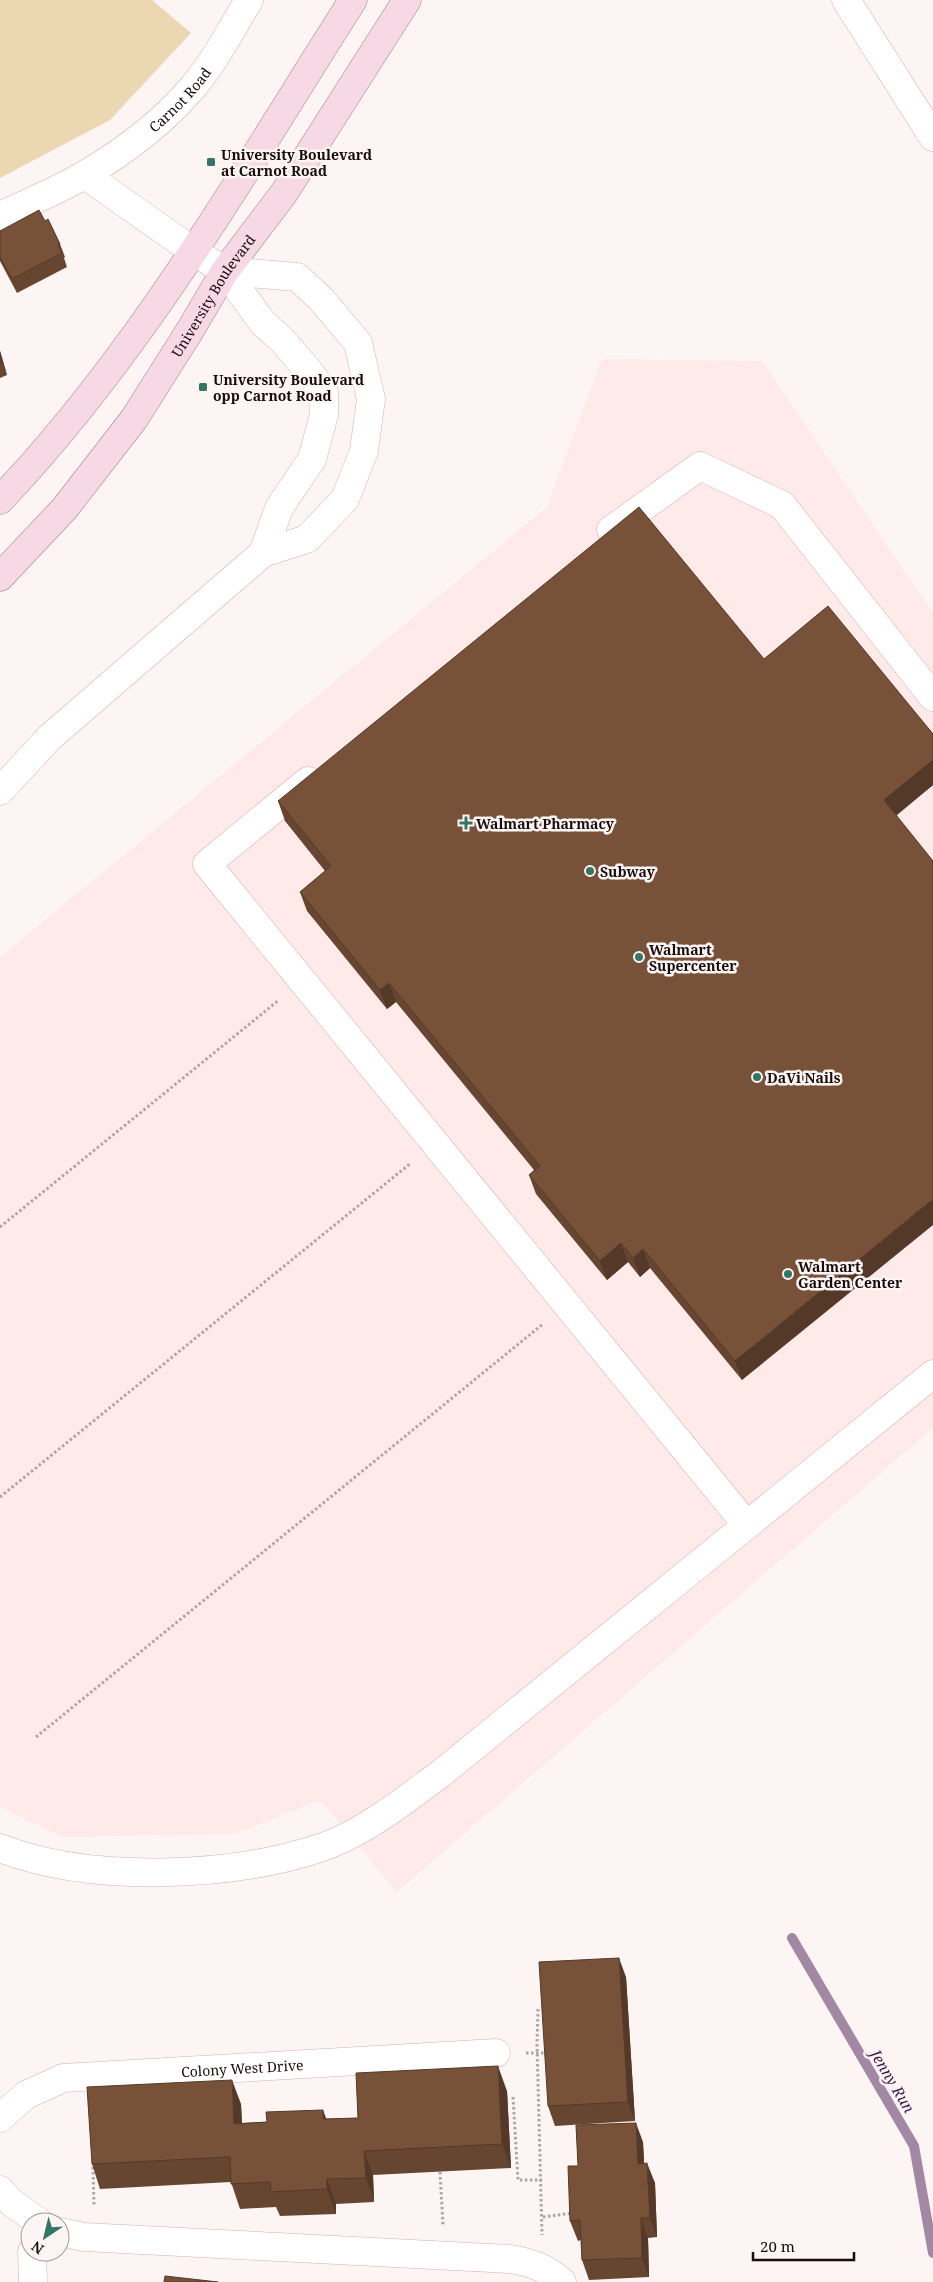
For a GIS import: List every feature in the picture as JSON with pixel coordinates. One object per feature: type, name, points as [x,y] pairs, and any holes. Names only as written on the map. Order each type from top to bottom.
[{"type":"main road","points":[[0,500],[100,382],[193,251],[353,0]]},
{"type":"main road","name":"University Boulevard","points":[[0,577],[65,508],[100,466],[164,374],[225,271],[284,193],[407,0]]},
{"type":"street","name":"Carnot Road","points":[[0,216],[85,175],[116,156],[145,133],[193,87],[216,56],[248,0]]},
{"type":"street","points":[[846,0],[933,137]]},
{"type":"street","points":[[85,175],[193,251],[225,271],[263,323],[282,340],[324,392],[324,415],[312,459],[279,508],[263,553]]},
{"type":"street","points":[[0,791],[49,738],[263,553],[307,539],[345,499],[364,451],[371,399],[358,344],[321,299],[298,277],[225,271]]},
{"type":"street","points":[[595,544],[625,518],[700,466],[782,505],[933,696]]},
{"type":"street","points":[[328,764],[206,864],[746,1524]]},
{"type":"street","points":[[0,1848],[26,1858],[105,1871],[190,1871],[265,1862],[322,1847],[376,1821],[439,1775],[933,1374]]},
{"type":"street","name":"Colony West Drive","points":[[0,2118],[26,2095],[63,2078],[496,2053]]},
{"type":"street","points":[[0,2190],[24,2212]]},
{"type":"street","points":[[70,2233],[95,2237],[510,2259],[528,2261],[545,2268],[562,2282]]},
{"type":"street","points":[[32,2262],[33,2282]]},
{"type":"path","points":[[0,1227],[302,982]]},
{"type":"path","points":[[0,1497],[435,1144]]},
{"type":"path","points":[[36,1737],[567,1305]]},
{"type":"path","points":[[536,2265],[542,2245],[543,2217],[537,2044],[538,2009]]},
{"type":"path","points":[[513,2097],[518,2180],[542,2180]]},
{"type":"path","points":[[93,2161],[95,2237]]},
{"type":"path","points":[[440,2172],[445,2256]]},
{"type":"path","points":[[543,2217],[576,2212]]},
{"type":"shaded area","points":[[0,0],[152,0],[191,33],[110,120],[0,178]]},
{"type":"shaded area","points":[[602,359],[762,361],[933,613],[933,1428],[397,1892],[320,1800],[235,1834],[62,1837],[0,1807],[0,957],[547,507]]},
{"type":"building","points":[[39,210],[45,221],[48,219],[60,244],[58,245],[62,253],[12,279],[0,257],[0,231]]},
{"type":"building","name":"Walmart Supercenter","points":[[639,507],[764,659],[828,606],[933,734],[933,760],[884,800],[933,861],[933,1199],[735,1361],[643,1249],[633,1258],[621,1243],[600,1261],[529,1175],[540,1166],[389,983],[380,990],[300,892],[331,866],[278,801]]},
{"type":"building","points":[[619,1958],[628,2102],[548,2106],[539,1962]]},
{"type":"building","points":[[498,2066],[502,2144],[364,2151],[366,2178],[327,2179],[327,2189],[271,2192],[270,2182],[231,2184],[230,2157],[92,2164],[87,2087],[232,2080],[234,2124],[267,2122],[266,2112],[323,2110],[323,2119],[358,2118],[356,2073]]},
{"type":"building","points":[[636,2123],[638,2164],[647,2163],[650,2218],[641,2218],[642,2258],[582,2260],[580,2220],[570,2221],[568,2166],[578,2166],[576,2125]]},
{"type":"building","points":[[165,2276],[218,2282],[164,2282]]},
{"type":"waterway","name":"Jenny Run","points":[[792,1938],[914,2146],[933,2253]]},
{"type":"place","name":"University Boulevard at Carnot Road","points":[[211,162]]},
{"type":"place","name":"University Boulevard opp Carnot Road","points":[[203,387]]},
{"type":"place","name":"Walmart Pharmacy","points":[[466,823]]},
{"type":"place","name":"Subway","points":[[590,871]]},
{"type":"place","name":"Walmart Supercenter","points":[[639,957]]},
{"type":"place","name":"DaVi Nails","points":[[757,1077]]},
{"type":"place","name":"Walmart Garden Center","points":[[788,1274]]}]
